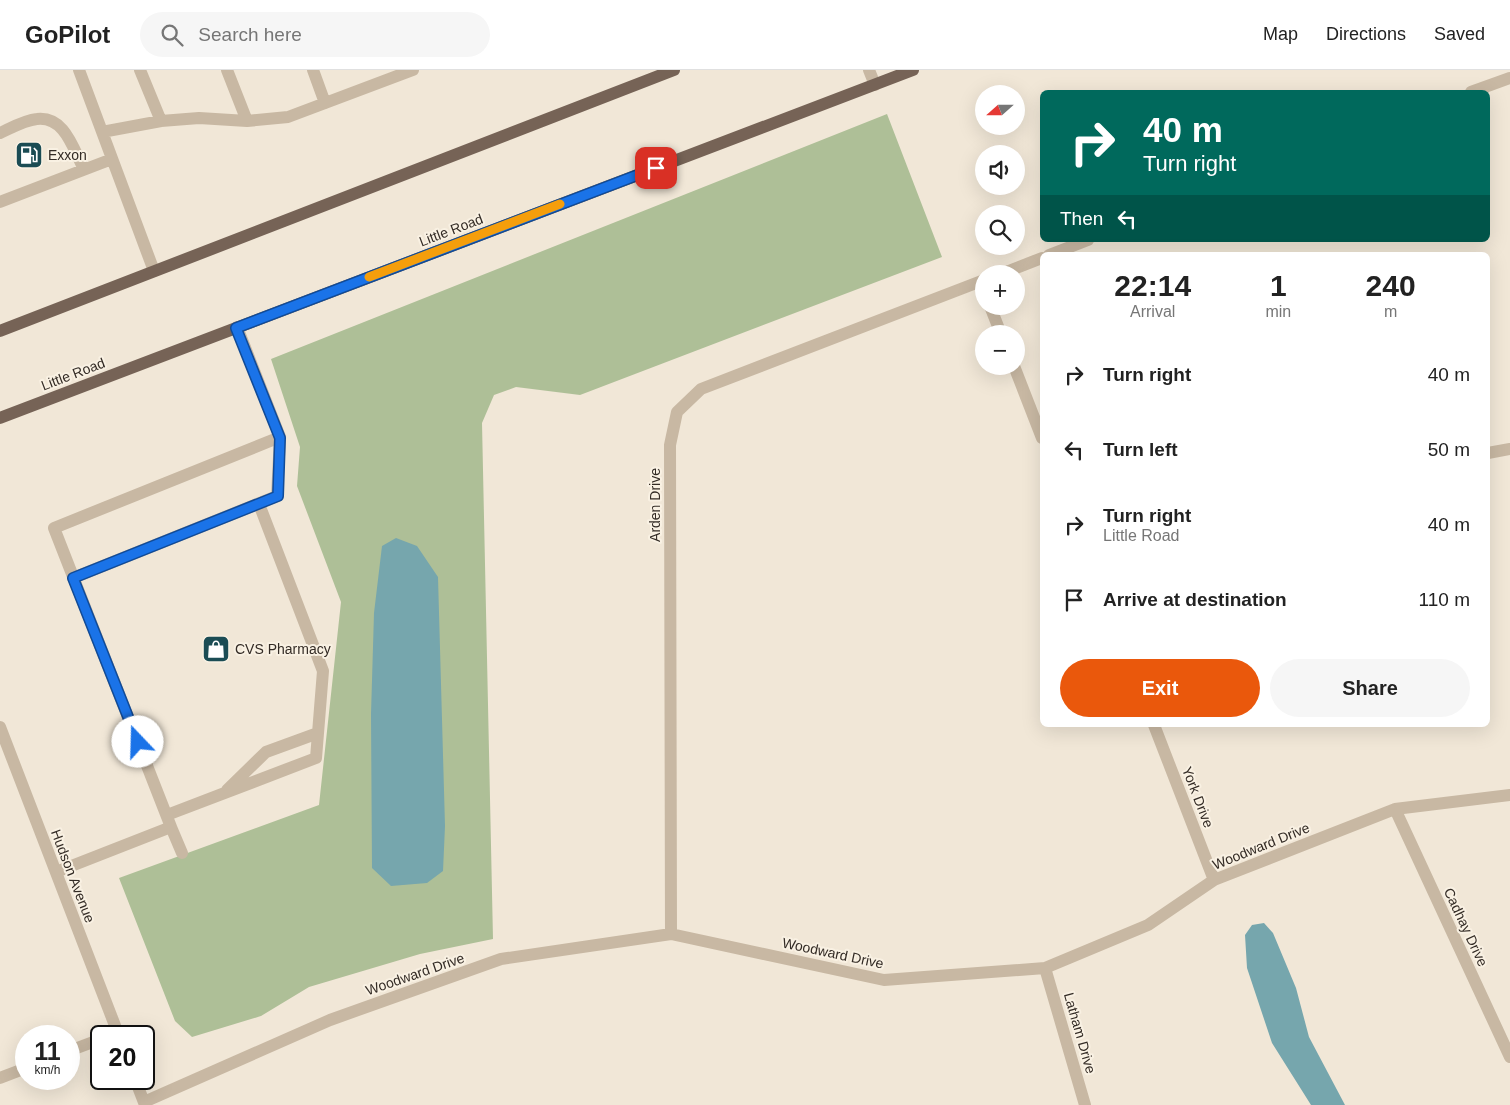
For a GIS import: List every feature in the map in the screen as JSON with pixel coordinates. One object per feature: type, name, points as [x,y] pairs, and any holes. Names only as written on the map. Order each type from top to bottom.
[{"type":"main road","points":[[0,331],[674,70]]},
{"type":"main road","name":"Little Road","points":[[0,418],[913,70]]},
{"type":"street","points":[[79,70],[154,271]]},
{"type":"street","points":[[140,70],[161,121]]},
{"type":"street","points":[[227,70],[247,121]]},
{"type":"street","points":[[312,70],[325,103]]},
{"type":"street","points":[[102,132],[161,121],[198,118],[247,121],[288,117],[393,74],[413,70]]},
{"type":"street","points":[[869,70],[875,85]]},
{"type":"street","points":[[1477,90],[1510,78]]},
{"type":"street","points":[[0,133],[36,119],[51,119],[62,127],[84,169]]},
{"type":"street","points":[[0,202],[112,159]]},
{"type":"street","points":[[1058,252],[1083,242]]},
{"type":"street","points":[[1024,265],[1040,259]]},
{"type":"street","name":"Arden Drive","points":[[670,934],[670,445],[677,412],[701,388],[975,287]]},
{"type":"street","points":[[73,578],[278,496],[280,438],[236,328]]},
{"type":"street","points":[[1018,375],[1040,433]]},
{"type":"street","points":[[182,853],[54,528],[280,438]]},
{"type":"street","points":[[1490,453],[1510,449]]},
{"type":"street","points":[[167,815],[316,758],[323,671],[259,504]]},
{"type":"street","name":"Hudson Avenue","points":[[0,727],[5,755],[56,872],[111,1025]]},
{"type":"street","name":"York Drive","points":[[1155,727],[1214,880]]},
{"type":"street","points":[[224,793],[266,752],[318,733]]},
{"type":"street","name":"Woodward Drive","points":[[145,1104],[330,1020],[501,959],[670,934],[884,980],[1045,968],[1148,925],[1214,880],[1394,809],[1510,795]]},
{"type":"street","name":"Cadhay Drive","points":[[1394,809],[1510,1057]]},
{"type":"street","points":[[56,872],[172,827]]},
{"type":"street","name":"Latham Drive","points":[[1045,968],[1085,1105]]},
{"type":"street","points":[[0,1078],[15,1072]]},
{"type":"street","points":[[139,1090],[145,1104]]},
{"type":"green space","points":[[887,114],[942,257],[580,395],[516,387],[494,395],[482,423],[493,939],[420,954],[309,987],[261,1016],[192,1037],[175,1021],[119,878],[319,805],[341,602],[297,486],[300,447],[271,359]]},
{"type":"water","points":[[396,538],[417,546],[438,577],[445,826],[443,871],[427,883],[391,886],[372,868],[371,714],[374,613],[382,546]]},
{"type":"water","points":[[1264,923],[1273,933],[1296,988],[1309,1037],[1345,1105],[1311,1105],[1272,1043],[1247,968],[1245,935],[1252,925]]},
{"type":"slow traffic","points":[[369,277],[560,204]]},
{"type":"place","name":"Exxon","points":[[29,155]]},
{"type":"place","name":"CVS Pharmacy","points":[[216,649]]},
{"type":"route","points":[[138,742],[73,578],[278,496],[280,438],[236,328],[656,168]]}]
